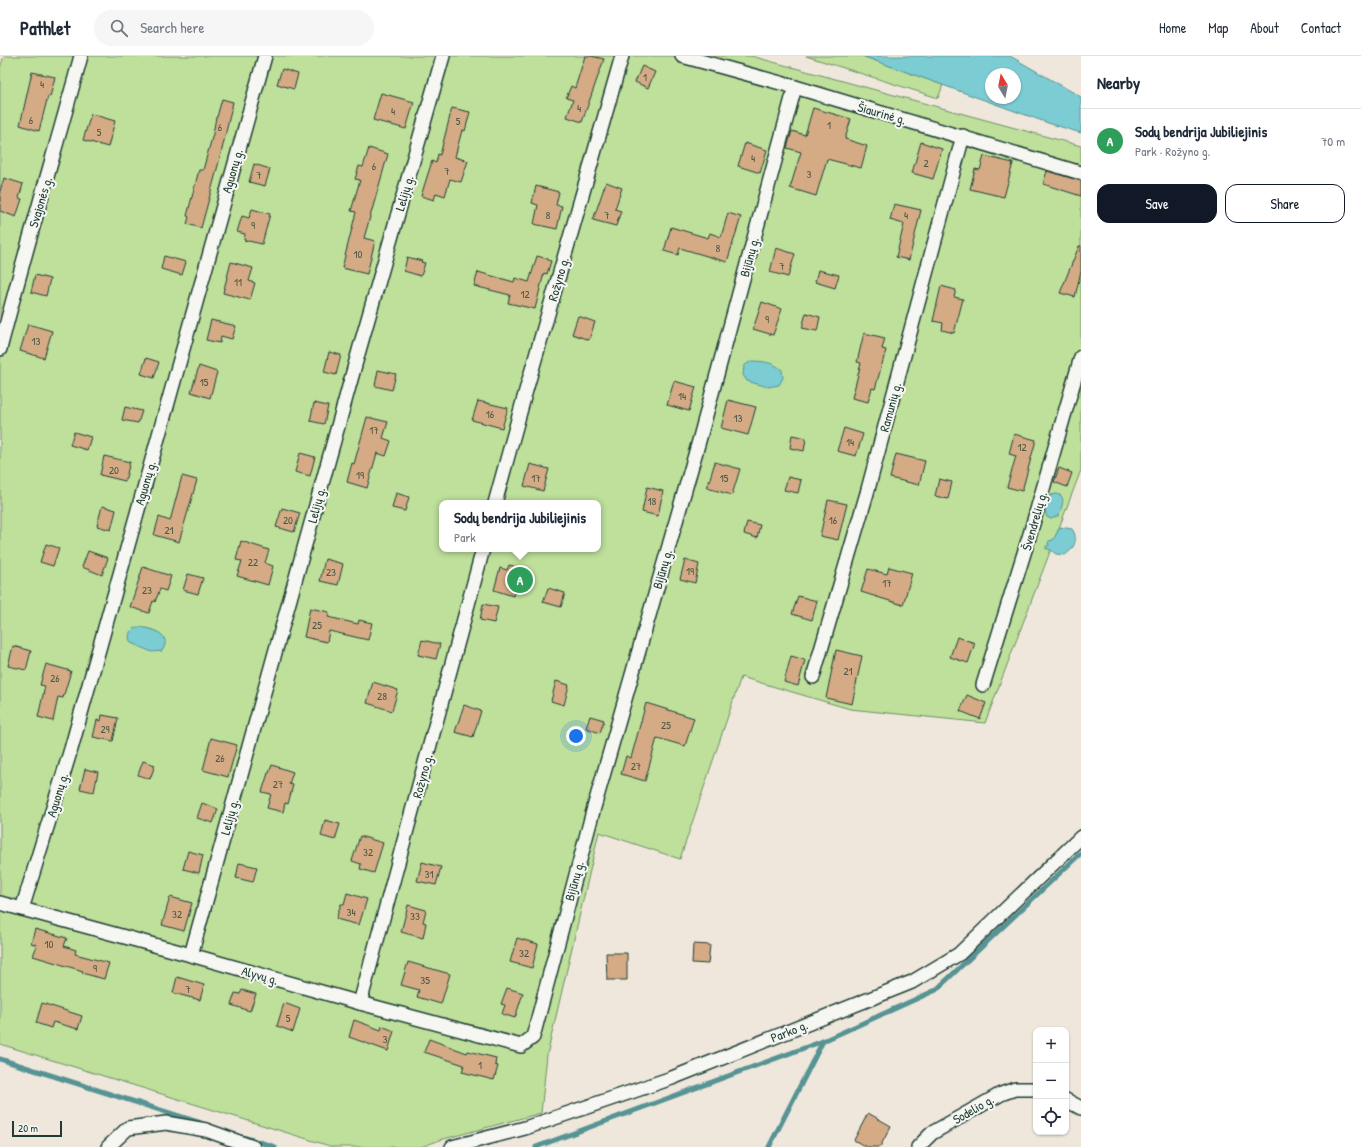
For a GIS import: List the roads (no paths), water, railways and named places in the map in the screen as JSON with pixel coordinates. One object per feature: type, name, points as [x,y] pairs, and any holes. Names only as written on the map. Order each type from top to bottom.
[{"type":"street","name":"Svajonės g.","points":[[0,349],[24,256],[52,163],[81,56]]},
{"type":"street","name":"Aguonų g.","points":[[22,909],[71,749],[265,56]]},
{"type":"street","name":"Lelijų g.","points":[[191,955],[360,347],[443,56]]},
{"type":"street","name":"Rožyno g.","points":[[497,500],[525,394],[622,56]]},
{"type":"street","name":"Šiaurinė g.","points":[[682,56],[963,136],[1081,173]]},
{"type":"street","name":"Bijūnų g.","points":[[521,1046],[533,1037],[593,811],[699,441],[795,87]]},
{"type":"street","name":"Ramunių g.","points":[[813,677],[867,494],[963,136]]},
{"type":"street","name":"Švendrelių g.","points":[[983,685],[1032,527],[1081,357]]},
{"type":"street","name":"Rožyno g.","points":[[360,1003],[482,552]]},
{"type":"street","name":"Parko g.","points":[[452,1147],[525,1128],[672,1078],[912,982],[959,954],[1081,837]]},
{"type":"street","name":"Alyvų g.","points":[[0,903],[521,1046]]},
{"type":"street","name":"Sodelio g.","points":[[918,1147],[932,1133],[1001,1094],[1015,1090],[1033,1088]]},
{"type":"street","points":[[1069,1102],[1081,1108]]},
{"type":"street","points":[[108,1147],[128,1128],[166,1123],[206,1130],[253,1147]]},
{"type":"water","points":[[862,56],[1010,56],[1081,97],[1081,133],[995,104],[1021,104],[1021,68],[985,68],[985,100]]},
{"type":"water","points":[[751,361],[767,362],[782,370],[783,378],[779,385],[768,387],[747,381],[743,375],[744,366]]},
{"type":"water","points":[[1056,494],[1062,497],[1063,503],[1058,516],[1051,519],[1047,517],[1045,512],[1051,495]]},
{"type":"water","points":[[1060,527],[1072,529],[1075,536],[1073,547],[1065,555],[1056,554],[1049,549],[1046,549],[1046,546],[1049,545],[1049,541],[1053,540]]},
{"type":"water","points":[[140,627],[156,631],[163,636],[165,645],[162,651],[152,652],[131,643],[129,638],[130,632],[134,628]]},
{"type":"waterway","points":[[536,1147],[823,1041],[936,990],[1081,853]]},
{"type":"waterway","points":[[769,1147],[823,1041]]},
{"type":"waterway","points":[[0,1059],[201,1123]]},
{"type":"waterway","points":[[243,1137],[275,1147]]},
{"type":"place","name":"Sodų bendrija Jubiliejinis","points":[[520,580]]}]
